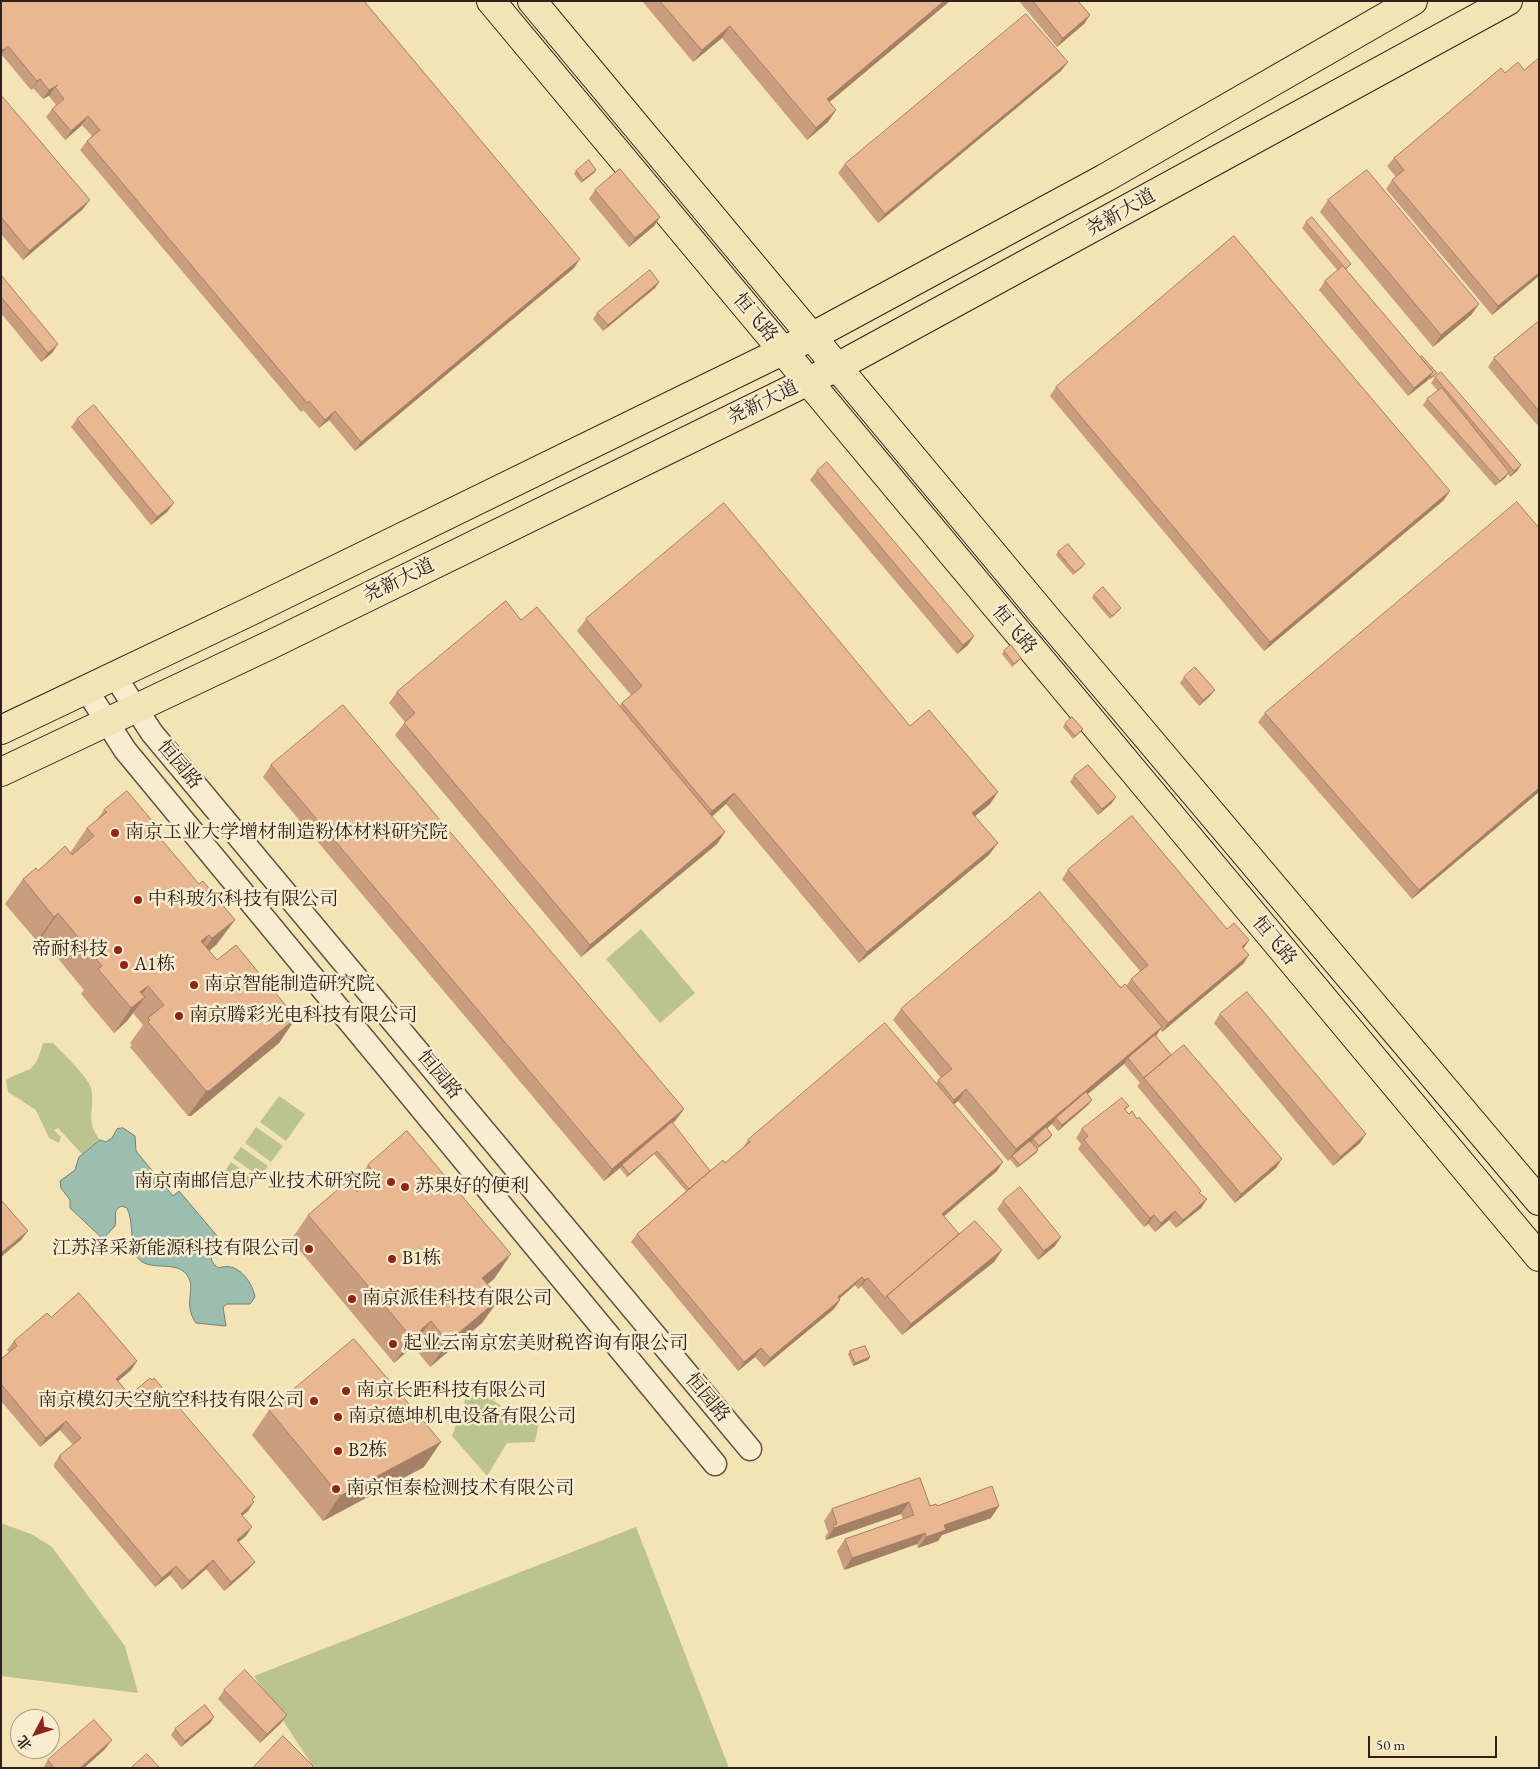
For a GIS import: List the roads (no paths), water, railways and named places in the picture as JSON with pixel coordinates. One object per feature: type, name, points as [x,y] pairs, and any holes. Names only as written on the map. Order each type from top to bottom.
[{"type":"main road","name":"恒飞路","points":[[491,1],[806,382],[1539,1257]]},
{"type":"main road","name":"恒飞路","points":[[532,1],[839,366],[1043,613],[1539,1201]]},
{"type":"main road","name":"尧新大道","points":[[1,730],[253,610],[813,336],[1105,178],[1413,1]]},
{"type":"main road","name":"尧新大道","points":[[1,772],[270,645],[839,366],[1508,1]]},
{"type":"street","name":"恒园路","points":[[114,675],[152,733],[750,1449]]},
{"type":"street","name":"恒园路","points":[[86,689],[125,750],[714,1464]]},
{"type":"street","points":[[404,1086],[428,1063]]},
{"type":"place","name":"南京工业大学增材制造粉体材料研究院","points":[[115,833]]},
{"type":"place","name":"中科玻尔科技有限公司","points":[[138,900]]},
{"type":"place","name":"帝耐科技","points":[[118,950]]},
{"type":"place","name":"A1栋","points":[[124,965]]},
{"type":"place","name":"南京智能制造研究院","points":[[194,985]]},
{"type":"place","name":"南京腾彩光电科技有限公司","points":[[179,1016]]},
{"type":"place","name":"南京南邮信息产业技术研究院","points":[[391,1182]]},
{"type":"place","name":"苏果好的便利","points":[[405,1187]]},
{"type":"place","name":"江苏泽采新能源科技有限公司","points":[[309,1249]]},
{"type":"place","name":"B1栋","points":[[392,1259]]},
{"type":"place","name":"南京派佳科技有限公司","points":[[352,1299]]},
{"type":"place","name":"起业云南京宏美财税咨询有限公司","points":[[393,1344]]},
{"type":"place","name":"南京长距科技有限公司","points":[[346,1391]]},
{"type":"place","name":"南京模幻天空航空科技有限公司","points":[[314,1401]]},
{"type":"place","name":"南京德坤机电设备有限公司","points":[[338,1417]]},
{"type":"place","name":"B2栋","points":[[338,1451]]},
{"type":"place","name":"南京恒泰检测技术有限公司","points":[[336,1489]]}]
